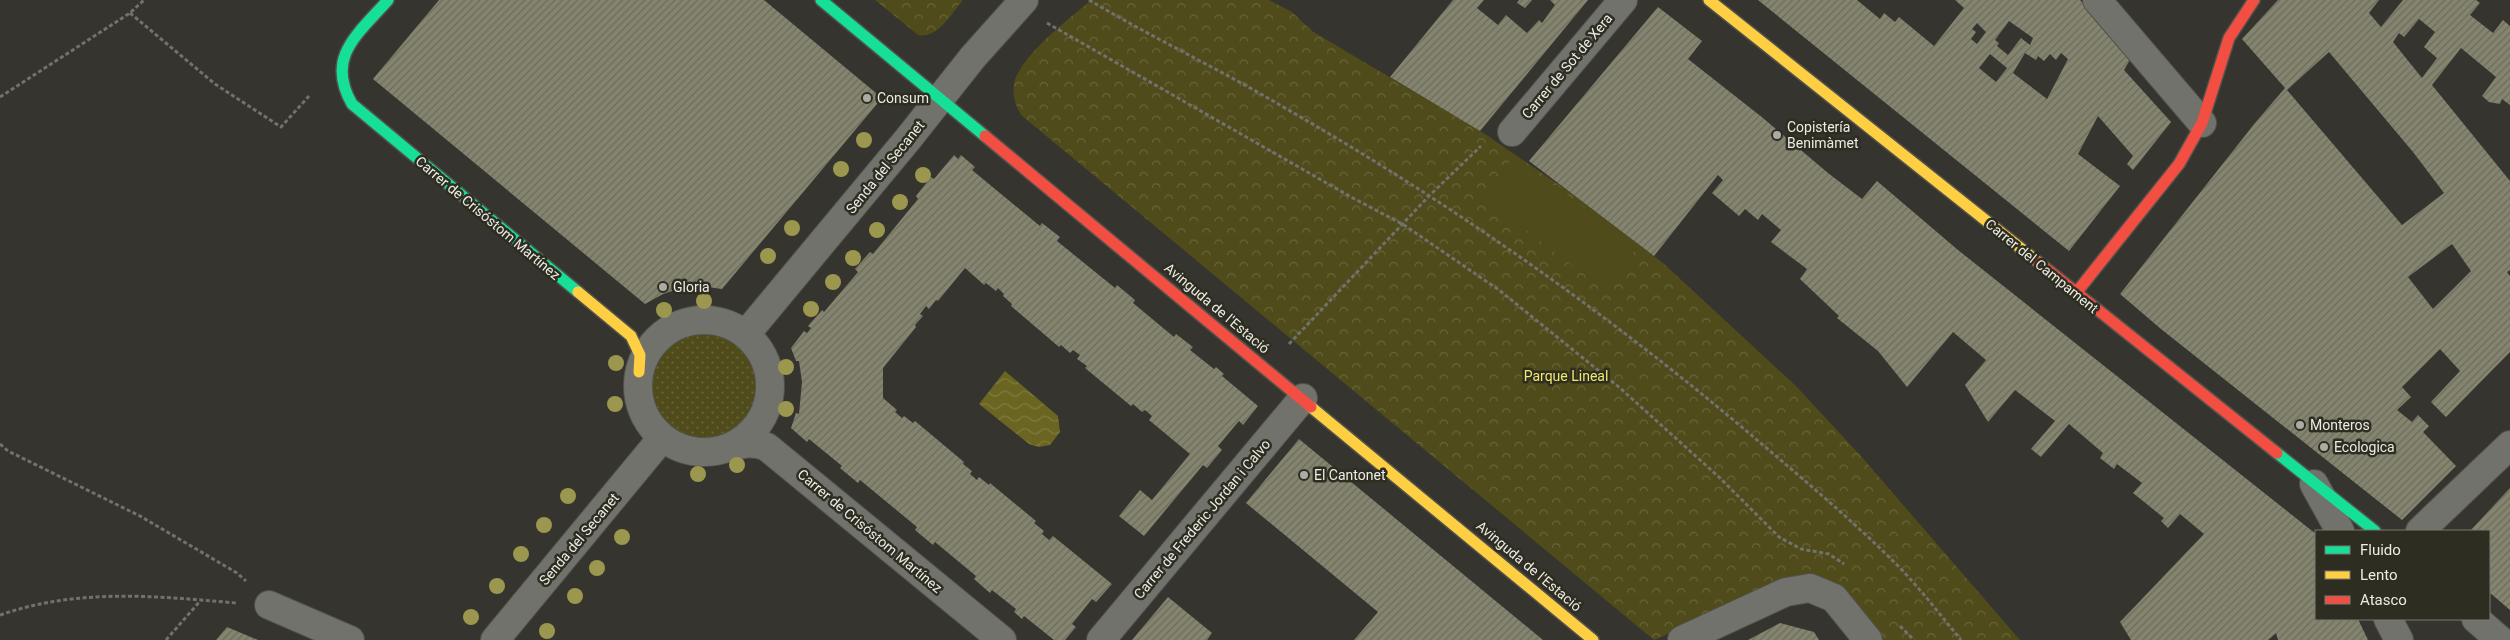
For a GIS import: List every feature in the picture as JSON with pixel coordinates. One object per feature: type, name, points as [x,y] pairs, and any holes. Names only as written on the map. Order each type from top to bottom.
[{"type":"street","points":[[340,62],[349,46],[388,0]]},
{"type":"street","name":"Avinguda de l'Estació","points":[[821,0],[1593,640]]},
{"type":"street","name":"Senda del Secanet","points":[[746,334],[996,29],[1024,0]]},
{"type":"street","name":"Carrer de Sot de Xera","points":[[1512,132],[1623,0]]},
{"type":"street","name":"Carrer del Campament","points":[[1709,0],[2374,530]]},
{"type":"street","points":[[2097,0],[2202,123]]},
{"type":"street","points":[[2076,293],[2179,164],[2202,123],[2228,38],[2254,0]]},
{"type":"street","name":"Carrer de Crisóstom Martínez","points":[[340,62],[339,77],[343,92],[352,104],[631,336],[640,355],[639,372]]},
{"type":"street","points":[[708,320],[746,334],[762,354],[770,382],[769,396],[759,423],[746,437],[731,447],[714,452],[696,452],[678,447],[662,438],[650,424],[641,408],[638,390],[639,372],[646,354],[656,340],[672,328],[689,322],[708,320]]},
{"type":"street","name":"Carrer de Frederic Jordan i Calvo","points":[[1101,640],[1303,398]]},
{"type":"street","name":"Senda del Secanet","points":[[495,640],[662,438]]},
{"type":"street","name":"Carrer de Crisóstom Martínez","points":[[731,447],[746,443],[757,443],[767,446],[1002,640]]},
{"type":"street","points":[[2421,530],[2510,445]]},
{"type":"street","points":[[2314,484],[2339,530]]},
{"type":"street","points":[[1682,640],[1786,592],[1810,588],[1834,598],[1868,640]]},
{"type":"street","points":[[269,605],[350,640]]},
{"type":"street","points":[[2389,620],[2399,640]]},
{"type":"street","points":[[2403,640],[2404,633],[2411,620]]},
{"type":"street","points":[[2477,620],[2500,640]]},
{"type":"path","points":[[0,97],[130,13],[144,0]]},
{"type":"path","points":[[1089,0],[1284,107],[1429,196],[1621,332],[1683,378],[1828,500],[1892,559],[1961,640]]},
{"type":"path","points":[[130,13],[215,84],[281,127],[340,62]]},
{"type":"path","points":[[1047,23],[1351,197],[1404,225],[1499,290],[1620,388],[1720,478],[1779,537],[1801,549],[1829,554],[1841,559],[1847,566]]},
{"type":"path","points":[[1287,346],[1404,225],[1429,196],[1494,133],[1512,132]]},
{"type":"path","points":[[0,444],[8,452],[140,516],[237,573],[269,605]]},
{"type":"path","points":[[0,614],[64,599],[134,594],[269,605]]},
{"type":"path","points":[[166,640],[201,600]]},
{"type":"path","points":[[1895,620],[1914,640]]},
{"type":"green space","points":[[875,0],[963,0],[938,29],[932,33],[918,35]]},
{"type":"green space","name":"Parque Lineal","points":[[1091,0],[1269,0],[1292,12],[1312,31],[1485,134],[1575,196],[1663,263],[1796,386],[1860,455],[2020,640],[1882,640],[1851,603],[1753,597],[1654,640],[1021,115],[1016,106],[1014,95],[1017,75],[1041,44]]},
{"type":"green space","points":[[1513,157],[1576,201],[1636,248],[1608,292],[1484,198]]},
{"type":"green space","points":[[704,334],[724,338],[741,350],[753,367],[757,387],[753,407],[741,424],[724,436],[704,440],[684,436],[667,424],[655,407],[651,387],[655,367],[667,350],[684,338]]},
{"type":"water","points":[[1005,371],[1058,416],[1060,432],[1050,445],[1039,447],[1029,444],[979,404]]},
{"type":"building","points":[[439,0],[764,0],[882,98],[722,289],[701,286],[682,288],[663,294],[645,304],[373,79]]},
{"type":"building","points":[[1453,0],[1484,0],[1477,8],[1498,25],[1506,15],[1527,33],[1539,20],[1542,23],[1555,5],[1550,0],[1588,0],[1480,131],[1390,77]]},
{"type":"building","points":[[1519,0],[1532,0],[1525,8],[1517,3]]},
{"type":"building","points":[[1758,0],[1857,0],[1880,19],[1884,13],[1895,22],[1899,17],[1934,46],[1964,8],[1955,0],[2080,0],[2131,58],[2124,70],[2171,122],[2133,170],[2127,164],[2133,156],[2098,116],[2078,154],[2120,186],[2069,251]],"holes":[[[2009,21],[2033,38],[2030,45],[2021,38],[2008,55],[1997,46],[1999,43],[1995,40]],[[1977,23],[1986,32],[1977,44],[1971,39],[1976,32],[1972,29]],[[2025,53],[2036,60],[2038,56],[2044,61],[2050,54],[2056,60],[2061,53],[2068,59],[2047,99],[2013,73]],[[1990,54],[2007,68],[1996,82],[1979,68]]]},
{"type":"building","points":[[2278,0],[2379,0],[2369,13],[2381,27],[2403,0],[2476,0],[2480,3],[2470,15],[2493,33],[2503,20],[2510,26],[2510,105],[2502,99],[2500,104],[2489,102],[2482,96],[2496,77],[2461,48],[2432,85],[2510,181],[2510,270],[2507,272],[2510,276],[2510,352],[2446,417],[2431,402],[2460,371],[2440,349],[2402,387],[2411,397],[2397,410],[2412,422],[2418,415],[2429,426],[2423,432],[2456,466],[2402,520],[2161,329],[2120,294],[2255,123],[2285,88],[2242,39]],"holes":[[[2419,19],[2435,32],[2424,47],[2437,58],[2422,78],[2393,42],[2399,33],[2404,37]],[[2329,52],[2413,152],[2444,193],[2402,225],[2287,90]],[[2452,244],[2471,271],[2433,309],[2408,277]]]},
{"type":"building","points":[[1658,7],[1702,41],[1688,59],[1763,118],[1828,173],[1862,199],[1877,181],[1958,250],[2315,533],[2315,620],[2358,620],[2368,640],[2278,640],[2276,633],[2268,640],[2131,640],[2120,622],[2204,534],[2180,514],[2168,528],[2161,521],[2164,518],[2133,493],[2142,483],[2117,464],[2114,469],[2100,458],[2103,453],[2069,424],[2041,457],[2031,449],[2055,421],[2015,390],[1988,422],[1965,385],[1986,360],[1953,332],[1907,387],[1878,351],[1837,318],[1839,316],[1800,279],[1807,269],[1771,242],[1781,230],[1762,214],[1758,220],[1745,209],[1739,216],[1712,193],[1723,180],[1718,175],[1654,256],[1529,161]]},
{"type":"building","points":[[954,155],[958,159],[961,155],[975,167],[972,170],[1040,226],[1042,223],[1060,237],[1057,241],[1115,288],[1117,285],[1135,300],[1133,303],[1174,337],[1176,334],[1193,347],[1190,350],[1214,369],[1216,367],[1224,374],[1222,376],[1258,406],[1243,425],[1239,421],[1218,446],[1222,450],[1207,468],[1203,465],[1144,536],[1119,516],[1140,490],[1152,500],[1190,454],[1149,420],[1152,416],[1145,410],[1142,412],[1133,404],[1131,406],[1085,368],[1087,366],[1077,359],[1080,355],[1073,350],[1070,353],[1061,345],[1059,347],[1011,306],[1012,304],[1003,296],[1004,294],[998,288],[996,291],[986,283],[984,285],[965,268],[938,301],[936,300],[929,309],[926,306],[920,314],[923,316],[915,325],[916,327],[883,368],[883,398],[897,410],[895,412],[902,418],[904,416],[913,423],[915,421],[964,462],[963,464],[972,471],[970,474],[977,480],[979,477],[989,485],[990,483],[1036,521],[1034,523],[1044,531],[1042,534],[1049,540],[1053,536],[1112,584],[1096,602],[1092,599],[1072,624],[1076,627],[1065,640],[1054,640],[1024,616],[1022,619],[1014,612],[1016,609],[992,590],[990,593],[974,579],[976,576],[935,542],[933,545],[915,530],[917,527],[860,480],[858,483],[840,468],[842,466],[809,439],[807,442],[791,428],[796,413],[799,414],[802,382],[799,361],[796,361],[791,348],[804,331],[807,333],[811,328],[808,326],[822,310],[824,312],[858,272],[855,269],[870,252],[873,254],[918,199],[916,196],[931,177],[934,179]]},
{"type":"building","points":[[1299,439],[1543,640],[1354,640],[1378,612],[1246,503]]},
{"type":"building","points":[[2510,488],[2510,610],[2490,593],[2490,530],[2471,530]]},
{"type":"building","points":[[1168,597],[1212,633],[1207,640],[1132,640]]},
{"type":"building","points":[[1780,623],[1814,632],[1819,640],[1748,640]]},
{"type":"building","points":[[227,627],[258,640],[216,640]]},
{"type":"traffic: fast","points":[[388,0],[356,35],[344,59],[342,73],[352,104],[578,292]]},
{"type":"traffic: fast","points":[[821,0],[985,136]]},
{"type":"traffic: fast","points":[[2277,453],[2374,530]]},
{"type":"traffic: slow","points":[[1709,0],[2038,262]]},
{"type":"traffic: slow","points":[[578,292],[631,336],[640,355],[639,372]]},
{"type":"traffic: slow","points":[[1311,407],[1593,640]]},
{"type":"traffic: jam","points":[[2076,293],[2179,164],[2202,123],[2229,38],[2254,0]]},
{"type":"traffic: jam","points":[[985,136],[1311,407]]},
{"type":"traffic: jam","points":[[2038,262],[2277,453]]},
{"type":"place","name":"Consum","points":[[867,98]]},
{"type":"place","name":"Copistería Benimàmet","points":[[1777,135]]},
{"type":"place","name":"Gloria","points":[[663,287]]},
{"type":"place","name":"Monteros","points":[[2300,425]]},
{"type":"place","name":"Ecologica","points":[[2324,447]]},
{"type":"place","name":"El Cantonet","points":[[1304,475]]}]
